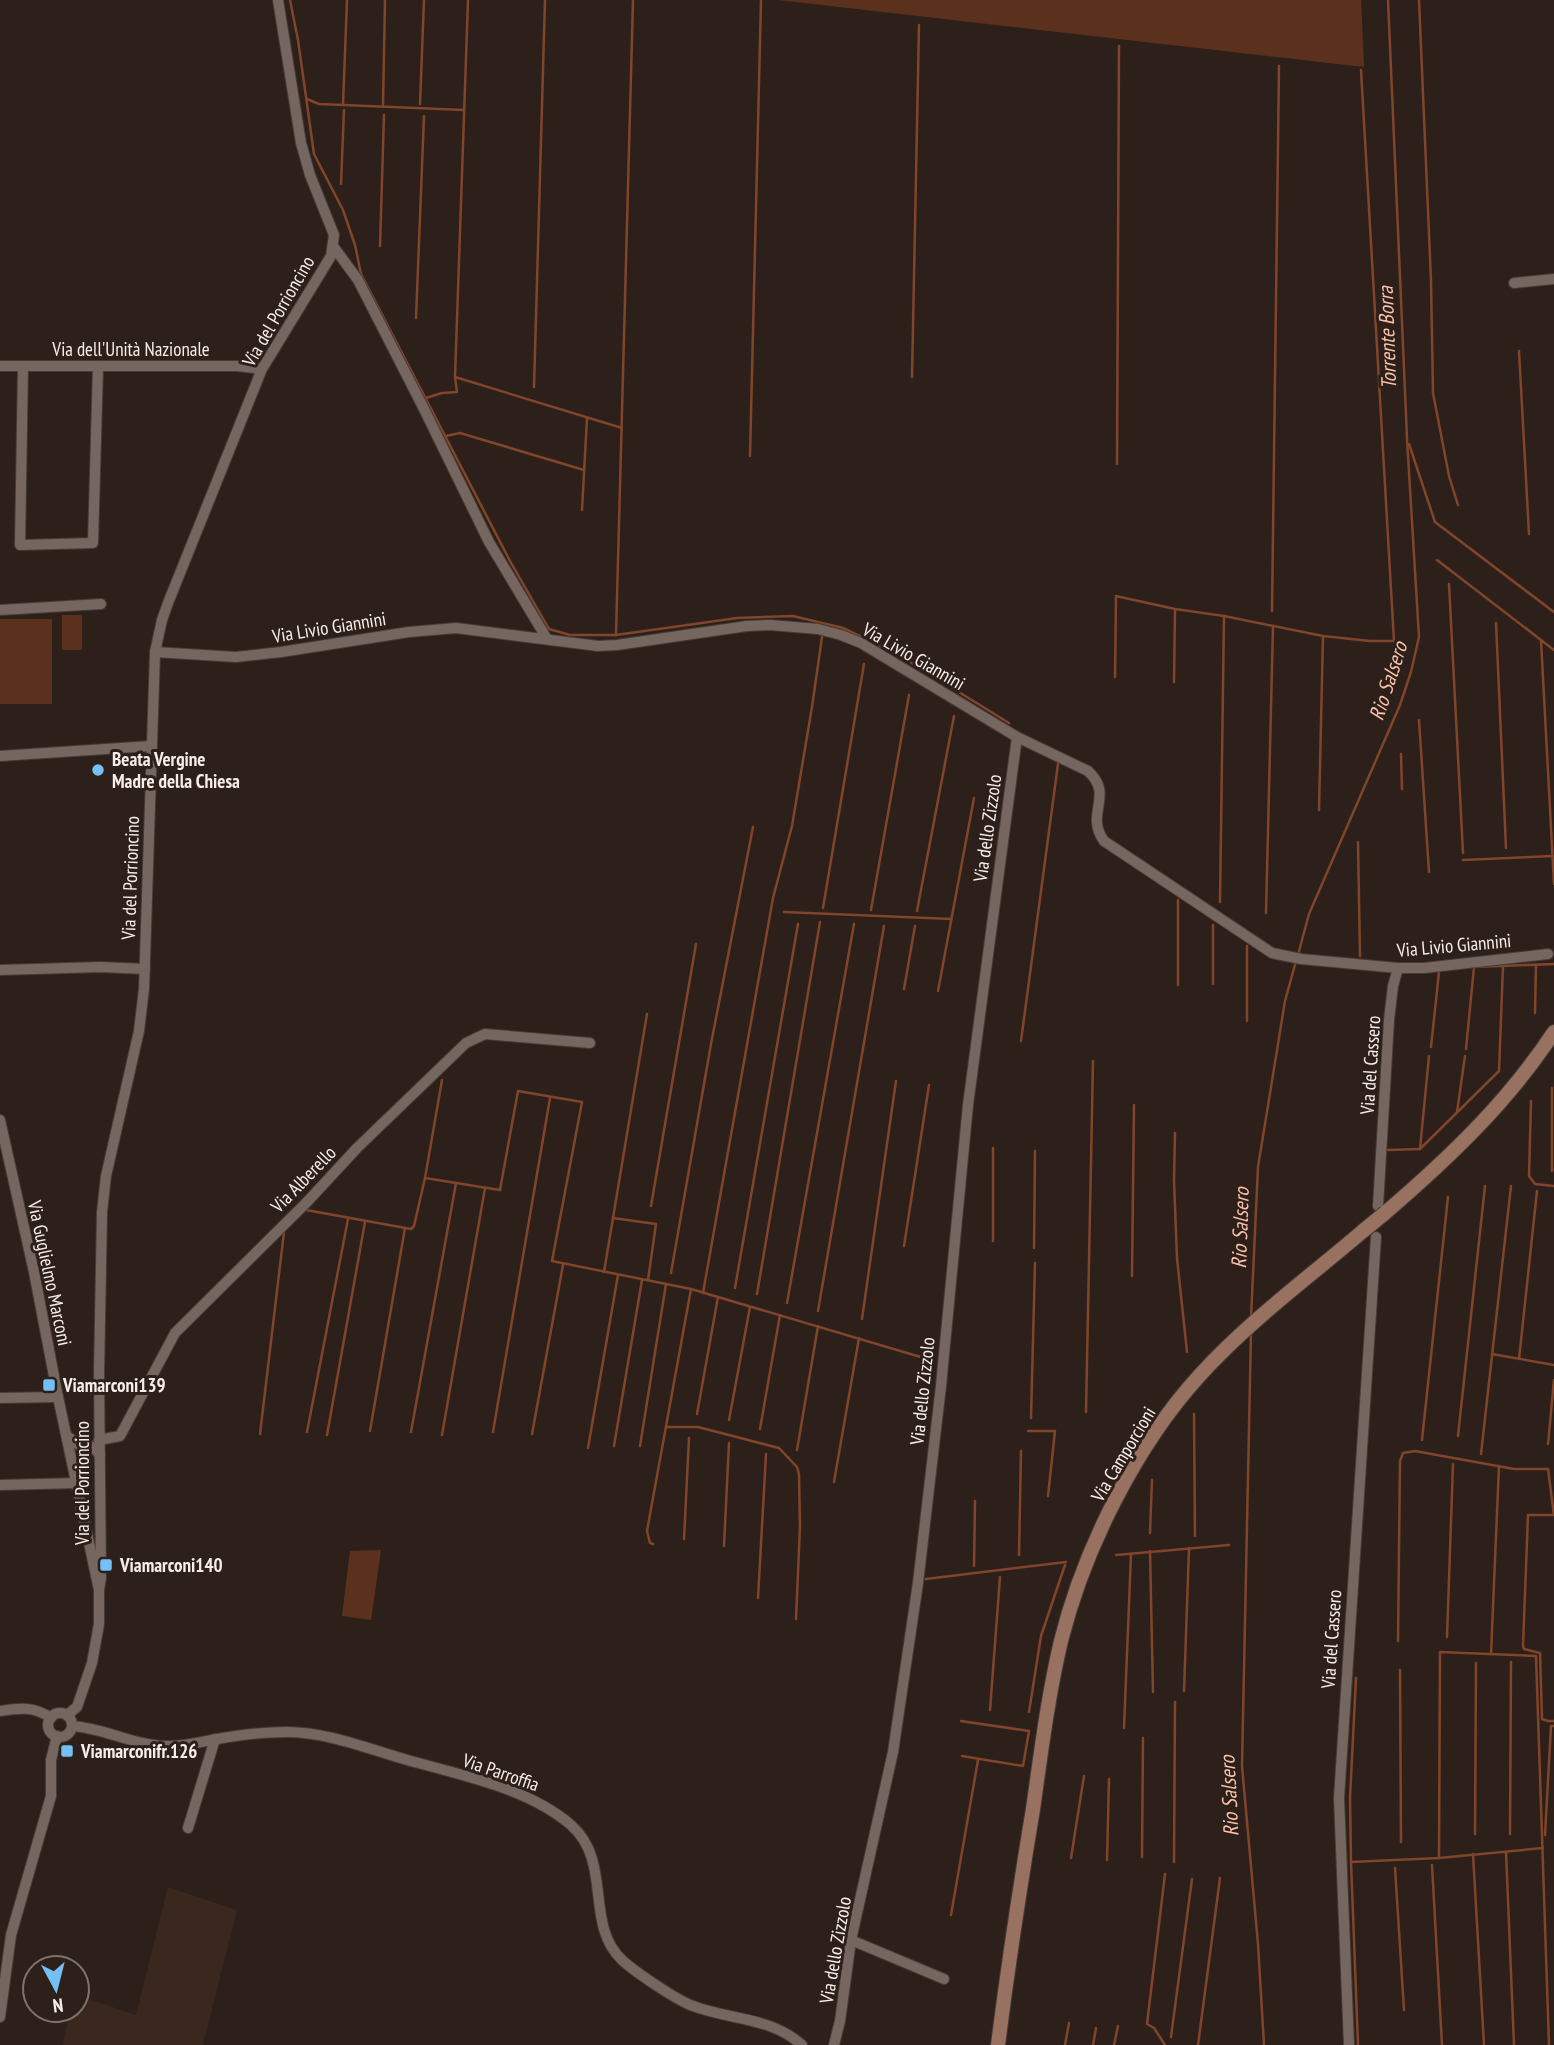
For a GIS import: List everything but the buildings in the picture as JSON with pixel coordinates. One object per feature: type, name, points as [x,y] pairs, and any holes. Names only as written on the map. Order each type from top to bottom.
[{"type":"main road","name":"Via Camporcioni","points":[[998,2045],[1061,1641],[1081,1576],[1111,1508],[1155,1432],[1198,1377],[1230,1343],[1269,1310],[1369,1234],[1382,1209],[1445,1161],[1484,1122],[1531,1067],[1554,1032]]},
{"type":"street","name":"Via del Porrioncino","points":[[99,1590],[100,1454],[92,1442],[102,1212],[106,1176],[139,1031],[145,969],[155,652],[168,603],[262,369],[331,256],[333,246],[334,235],[310,175],[301,143],[278,0]]},
{"type":"street","points":[[333,246],[358,280],[489,542],[547,639]]},
{"type":"street","points":[[1514,283],[1554,279]]},
{"type":"street","name":"Via dell'Unità Nazionale","points":[[0,366],[237,366],[262,369]]},
{"type":"street","points":[[23,366],[20,545],[93,542],[98,367]]},
{"type":"street","points":[[0,610],[101,604]]},
{"type":"street","name":"Via Livio Giannini","points":[[155,652],[236,657],[456,628],[598,646],[747,626],[818,629],[860,643],[1017,737],[1088,771],[1097,779],[1101,788],[1097,827],[1104,841],[1272,953],[1301,959],[1398,968],[1424,968],[1548,954]]},
{"type":"street","name":"Via dello Zizzolo","points":[[834,2045],[847,1978],[851,1940],[893,1752],[918,1583],[968,1105],[1017,737]]},
{"type":"street","points":[[0,756],[151,746]]},
{"type":"street","points":[[0,970],[101,967],[145,969]]},
{"type":"street","name":"Via del Cassero","points":[[1382,1209],[1390,1020],[1398,968]]},
{"type":"street","name":"Via Alberello","points":[[92,1442],[120,1436],[175,1333],[307,1202],[357,1148],[466,1043],[485,1034],[590,1044]]},
{"type":"street","name":"Via Guglielmo Marconi","points":[[0,1120],[99,1590],[99,1624],[92,1663],[70,1721]]},
{"type":"street","name":"Via del Cassero","points":[[1349,2045],[1339,1798],[1369,1234]]},
{"type":"street","points":[[0,1398],[58,1397]]},
{"type":"street","points":[[67,1436],[92,1442]]},
{"type":"street","points":[[71,1456],[92,1442]]},
{"type":"street","points":[[0,1485],[78,1489],[86,1504],[93,1504],[100,1497]]},
{"type":"street","points":[[0,1711],[30,1709],[51,1718]]},
{"type":"street","points":[[58,1714],[70,1721],[71,1730],[66,1735],[53,1735],[49,1728],[51,1718],[58,1714]]},
{"type":"street","name":"Via Parroffia","points":[[70,1721],[153,1745],[183,1745],[284,1732],[323,1735],[505,1789],[543,1805],[572,1826],[584,1841],[596,1871],[604,1932],[610,1946],[622,1960],[691,2006],[763,2022],[802,2045]]},
{"type":"street","points":[[0,2017],[11,1935],[51,1796],[51,1760],[57,1736]]},
{"type":"street","points":[[188,1828],[215,1739]]},
{"type":"street","points":[[851,1940],[944,1979]]},
{"type":"shaded area","points":[[778,0],[1361,0],[1364,67]]},
{"type":"shaded area","points":[[62,615],[82,615],[82,650],[62,650]]},
{"type":"shaded area","points":[[0,619],[52,619],[52,704],[0,704]]},
{"type":"shaded area","points":[[381,1550],[371,1620],[342,1616],[350,1551]]},
{"type":"shaded area","points":[[168,1887],[237,1910],[203,2045],[63,2045],[67,2024],[91,2024],[91,2000],[136,2015]]},
{"type":"waterway","points":[[290,0],[314,154],[343,210],[361,274],[510,561],[549,629],[570,635],[616,635],[737,618],[793,616],[843,628],[899,655],[1009,723]]},
{"type":"waterway","points":[[343,105],[347,0]]},
{"type":"waterway","points":[[383,105],[385,0]]},
{"type":"waterway","points":[[420,104],[424,0]]},
{"type":"waterway","points":[[426,398],[457,392],[455,377],[468,0]]},
{"type":"waterway","points":[[534,387],[545,0]]},
{"type":"waterway","points":[[616,635],[633,0]]},
{"type":"waterway","points":[[750,456],[761,0]]},
{"type":"waterway","name":"Torrente Borra","points":[[1388,0],[1407,438]]},
{"type":"waterway","points":[[1419,0],[1433,393],[1449,476],[1458,505]]},
{"type":"waterway","points":[[912,377],[919,25]]},
{"type":"waterway","points":[[1117,464],[1119,46]]},
{"type":"waterway","points":[[1272,611],[1279,66]]},
{"type":"waterway","points":[[1115,677],[1116,596],[1323,636],[1394,641],[1361,70]]},
{"type":"waterway","points":[[307,99],[319,104],[464,110]]},
{"type":"waterway","points":[[341,184],[344,110]]},
{"type":"waterway","points":[[380,246],[384,115]]},
{"type":"waterway","points":[[416,318],[424,116]]},
{"type":"waterway","points":[[1519,351],[1529,534]]},
{"type":"waterway","points":[[455,377],[622,428]]},
{"type":"waterway","points":[[582,510],[587,418]]},
{"type":"waterway","points":[[446,436],[460,433],[584,470]]},
{"type":"waterway","name":"Rio Salsero","points":[[1298,955],[1309,914],[1400,705],[1419,637],[1407,439]]},
{"type":"waterway","name":"Torrente Borra","points":[[1409,444],[1435,522],[1554,612]]},
{"type":"waterway","points":[[1437,560],[1554,650]]},
{"type":"waterway","points":[[1449,584],[1463,853]]},
{"type":"waterway","points":[[1174,682],[1175,609]]},
{"type":"waterway","points":[[1220,902],[1224,616]]},
{"type":"waterway","points":[[1496,623],[1506,848]]},
{"type":"waterway","points":[[1266,913],[1273,626]]},
{"type":"waterway","points":[[1319,810],[1323,636]]},
{"type":"waterway","points":[[703,1293],[773,898],[792,826],[822,637]]},
{"type":"waterway","points":[[1541,640],[1554,884]]},
{"type":"waterway","points":[[823,908],[864,664]]},
{"type":"waterway","points":[[871,910],[909,695]]},
{"type":"waterway","points":[[917,911],[954,716]]},
{"type":"waterway","points":[[1419,720],[1429,872]]},
{"type":"waterway","points":[[1401,754],[1402,789]]},
{"type":"waterway","points":[[1021,1041],[1058,764]]},
{"type":"waterway","points":[[938,991],[974,798]]},
{"type":"waterway","points":[[671,1273],[753,827]]},
{"type":"waterway","points":[[1358,842],[1360,956]]},
{"type":"waterway","points":[[1463,860],[1553,856]]},
{"type":"waterway","points":[[1178,900],[1178,985]]},
{"type":"waterway","points":[[784,912],[951,919]]},
{"type":"waterway","points":[[757,1294],[820,922]]},
{"type":"waterway","points":[[735,1288],[798,924]]},
{"type":"waterway","points":[[787,1303],[854,924]]},
{"type":"waterway","points":[[1213,925],[1213,984]]},
{"type":"waterway","points":[[818,1311],[884,926]]},
{"type":"waterway","points":[[904,989],[915,926]]},
{"type":"waterway","points":[[651,1206],[696,944]]},
{"type":"waterway","points":[[1247,946],[1247,1021]]},
{"type":"waterway","name":"Rio Salsero","points":[[1251,1318],[1258,1167],[1285,1001],[1296,961]]},
{"type":"waterway","points":[[1466,1049],[1474,967],[1554,964]]},
{"type":"waterway","points":[[1535,1013],[1536,965]]},
{"type":"waterway","points":[[1388,1150],[1420,1149],[1499,1071],[1503,966]]},
{"type":"waterway","points":[[1431,1047],[1439,972]]},
{"type":"waterway","points":[[604,1272],[647,1014]]},
{"type":"waterway","points":[[1420,1149],[1429,1056]]},
{"type":"waterway","points":[[1457,1112],[1465,1056]]},
{"type":"waterway","points":[[1086,1412],[1093,1061]]},
{"type":"waterway","points":[[306,1210],[411,1229],[425,1178],[442,1080]]},
{"type":"waterway","points":[[862,1319],[896,1081]]},
{"type":"waterway","points":[[904,1246],[929,1085]]},
{"type":"waterway","points":[[1552,1088],[1552,1171]]},
{"type":"waterway","points":[[425,1178],[500,1190],[518,1091],[582,1102],[552,1261],[691,1289],[924,1358]]},
{"type":"waterway","points":[[493,1432],[550,1098]]},
{"type":"waterway","points":[[1531,1101],[1529,1176],[1535,1184],[1554,1186]]},
{"type":"waterway","points":[[1132,1276],[1134,1105]]},
{"type":"waterway","points":[[1175,1133],[1177,1258],[1187,1352]]},
{"type":"waterway","points":[[993,1148],[993,1241]]},
{"type":"waterway","points":[[1034,1248],[1035,1151]]},
{"type":"waterway","points":[[411,1432],[456,1183]]},
{"type":"waterway","points":[[1458,1436],[1485,1186]]},
{"type":"waterway","points":[[1481,1454],[1511,1186]]},
{"type":"waterway","points":[[442,1435],[485,1188]]},
{"type":"waterway","points":[[1519,1359],[1537,1191]]},
{"type":"waterway","points":[[1422,1440],[1448,1197]]},
{"type":"waterway","points":[[613,1218],[656,1224],[648,1280]]},
{"type":"waterway","points":[[307,1432],[348,1219]]},
{"type":"waterway","points":[[327,1435],[365,1222]]},
{"type":"waterway","points":[[370,1431],[405,1228]]},
{"type":"waterway","points":[[260,1434],[284,1232]]},
{"type":"waterway","points":[[1031,1418],[1035,1263]]},
{"type":"waterway","points":[[532,1434],[563,1265]]},
{"type":"waterway","points":[[588,1448],[618,1275]]},
{"type":"waterway","points":[[614,1446],[642,1280]]},
{"type":"waterway","points":[[640,1446],[666,1284]]},
{"type":"waterway","points":[[653,1544],[650,1543],[647,1531],[691,1289]]},
{"type":"waterway","points":[[697,1414],[718,1297]]},
{"type":"waterway","points":[[729,1420],[750,1307]]},
{"type":"waterway","points":[[760,1429],[780,1315]]},
{"type":"waterway","points":[[797,1450],[818,1326]]},
{"type":"waterway","name":"Rio Salsero","points":[[1251,1332],[1242,1766],[1264,2045]]},
{"type":"waterway","points":[[834,1482],[859,1338]]},
{"type":"waterway","points":[[1492,1354],[1554,1365]]},
{"type":"waterway","points":[[1548,1444],[1554,1380]]},
{"type":"waterway","points":[[1194,1414],[1195,1536]]},
{"type":"waterway","points":[[666,1427],[698,1427],[779,1448],[797,1467],[800,1526],[796,1619]]},
{"type":"waterway","points":[[1028,1431],[1055,1431],[1048,1496]]},
{"type":"waterway","points":[[684,1539],[689,1438]]},
{"type":"waterway","points":[[724,1546],[729,1443]]},
{"type":"waterway","points":[[1019,1555],[1021,1451]]},
{"type":"waterway","points":[[1398,1641],[1400,1461],[1403,1453],[1415,1451],[1514,1469],[1548,1469],[1554,1515]]},
{"type":"waterway","points":[[758,1598],[766,1454]]},
{"type":"waterway","points":[[1447,1637],[1453,1464]]},
{"type":"waterway","points":[[1491,1654],[1499,1466]]},
{"type":"waterway","points":[[1150,1533],[1152,1480]]},
{"type":"waterway","points":[[974,1566],[975,1501]]},
{"type":"waterway","points":[[1553,1515],[1528,1515],[1523,1646],[1524,1649],[1540,1653],[1542,1719],[1554,1721]]},
{"type":"waterway","points":[[1116,1555],[1229,1545]]},
{"type":"waterway","points":[[1184,1691],[1189,1548]]},
{"type":"waterway","points":[[1150,1551],[1153,1692]]},
{"type":"waterway","points":[[1124,1728],[1131,1554]]},
{"type":"waterway","points":[[926,1579],[1066,1562]]},
{"type":"waterway","points":[[1029,1712],[1041,1636],[1065,1565]]},
{"type":"waterway","points":[[990,1710],[1000,1577]]},
{"type":"waterway","points":[[1439,1858],[1440,1652],[1536,1656],[1549,2045]]},
{"type":"waterway","points":[[1510,1834],[1511,1662]]},
{"type":"waterway","points":[[1475,1834],[1476,1663]]},
{"type":"waterway","points":[[1400,1670],[1401,1842]]},
{"type":"waterway","points":[[1356,1678],[1350,1798],[1358,2044]]},
{"type":"waterway","points":[[1174,1862],[1175,1702]]},
{"type":"waterway","points":[[961,1721],[1029,1731],[1023,1766],[962,1756]]},
{"type":"waterway","points":[[1545,1835],[1551,1726],[1554,1726]]},
{"type":"waterway","points":[[1142,1857],[1143,1738]]},
{"type":"waterway","points":[[951,1915],[978,1760]]},
{"type":"waterway","points":[[1071,1858],[1084,1776]]},
{"type":"waterway","points":[[1107,1860],[1109,1779]]},
{"type":"waterway","points":[[1351,1862],[1439,1858],[1543,1848]]},
{"type":"waterway","points":[[1506,1852],[1514,2045]]},
{"type":"waterway","points":[[1473,1854],[1484,2045]]},
{"type":"waterway","points":[[1432,1865],[1442,2045]]},
{"type":"waterway","points":[[1395,1868],[1404,2010]]},
{"type":"waterway","points":[[1165,1874],[1147,2024],[1154,2028],[1165,2045]]},
{"type":"waterway","points":[[1198,2045],[1220,1878]]},
{"type":"waterway","points":[[1171,2037],[1192,1879]]},
{"type":"waterway","points":[[1065,2045],[1069,2023]]},
{"type":"waterway","points":[[1114,2045],[1118,2026]]},
{"type":"waterway","points":[[1093,2045],[1096,2028]]},
{"type":"place","name":"Beata Vergine Madre della Chiesa","points":[[98,770]]},
{"type":"place","name":"Viamarconi139","points":[[49,1385]]},
{"type":"place","name":"Viamarconi140","points":[[106,1565]]},
{"type":"place","name":"Viamarconifr.126","points":[[67,1751]]}]
